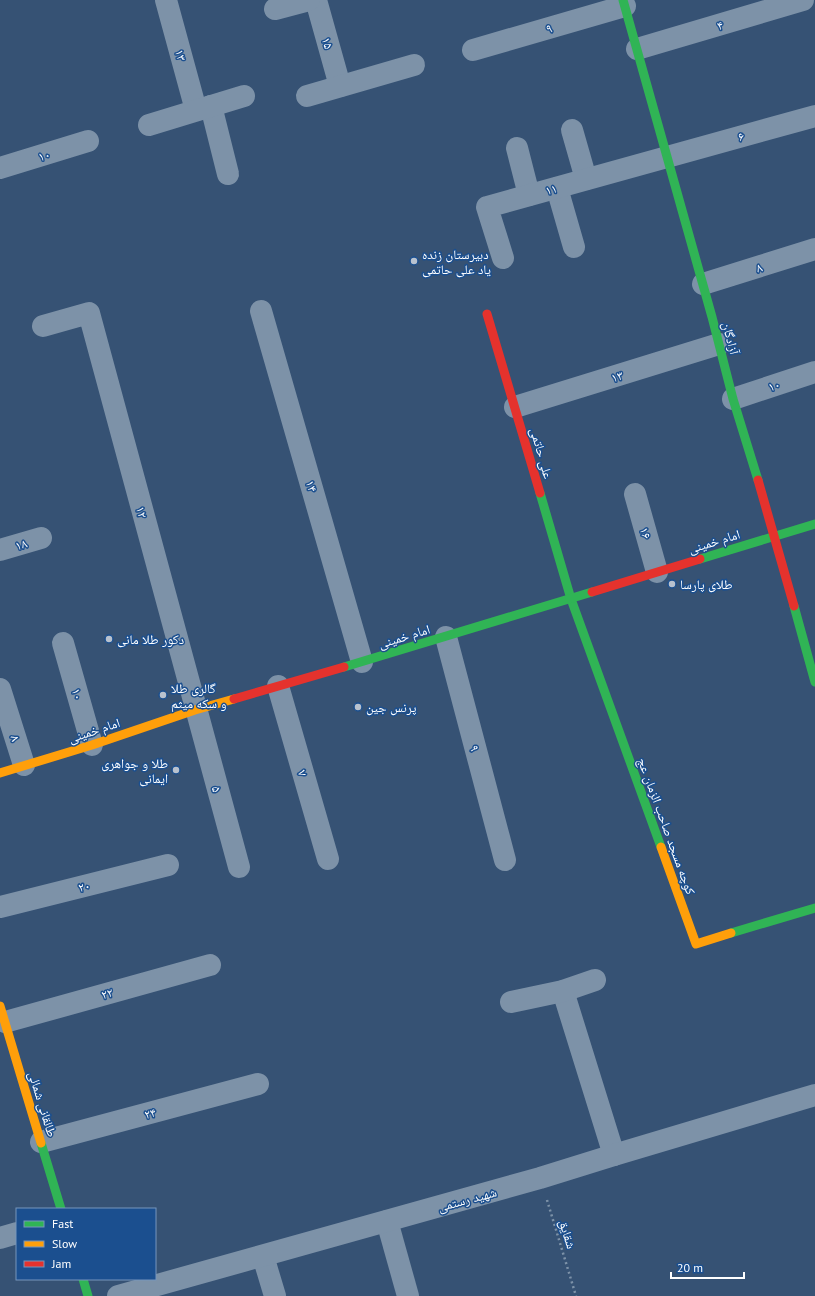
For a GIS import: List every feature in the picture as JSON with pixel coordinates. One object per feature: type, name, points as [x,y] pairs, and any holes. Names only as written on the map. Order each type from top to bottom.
[{"type":"main road","name":"آزادگان","points":[[624,3],[703,284],[733,399],[774,536],[809,638],[815,682]]},
{"type":"main road","name":"علی حاتمی","points":[[487,314],[571,599]]},
{"type":"main road","name":"امام خمینی","points":[[0,773],[92,745],[196,710],[446,637],[815,524]]},
{"type":"main road","name":"کوچه مسجد صاحب الزمان عج","points":[[571,599],[696,944],[815,908]]},
{"type":"main road","name":"طالقانی شمالی","points":[[2,1014],[61,1208]]},
{"type":"main road","points":[[82,1280],[88,1296]]},
{"type":"street","name":"۱۳","points":[[166,0],[203,108],[228,174]]},
{"type":"street","points":[[275,9],[309,0]]},
{"type":"street","name":"۱۵","points":[[316,0],[340,86]]},
{"type":"street","name":"۴","points":[[637,49],[803,0]]},
{"type":"street","name":"۹","points":[[473,50],[624,3]]},
{"type":"street","points":[[307,96],[414,65]]},
{"type":"street","points":[[148,125],[244,96]]},
{"type":"street","name":"۶","points":[[667,157],[815,116]]},
{"type":"street","points":[[572,130],[586,179]]},
{"type":"street","name":"۱۰","points":[[0,168],[88,141]]},
{"type":"street","points":[[517,148],[529,195]]},
{"type":"street","name":"۱۱","points":[[503,258],[487,207],[667,157]]},
{"type":"street","points":[[557,188],[574,247]]},
{"type":"street","name":"۸","points":[[703,284],[815,249]]},
{"type":"street","name":"۱۴","points":[[261,311],[362,662]]},
{"type":"street","name":"۱۲","points":[[43,326],[89,313],[196,710]]},
{"type":"street","name":"۱۳","points":[[515,408],[719,344]]},
{"type":"street","name":"۱۰","points":[[733,399],[815,372]]},
{"type":"street","name":"۱۶","points":[[635,494],[658,572]]},
{"type":"street","name":"۱۸","points":[[0,550],[41,538]]},
{"type":"street","name":"۹","points":[[446,637],[505,860]]},
{"type":"street","name":"۱۰","points":[[63,643],[92,745]]},
{"type":"street","name":"۷","points":[[278,686],[328,859]]},
{"type":"street","name":"۸","points":[[0,689],[24,765]]},
{"type":"street","name":"۵","points":[[196,710],[239,867]]},
{"type":"street","name":"۲۰","points":[[0,908],[168,865]]},
{"type":"street","name":"۲۲","points":[[2,1014],[210,965]]},
{"type":"street","points":[[511,1002],[563,991],[595,980]]},
{"type":"street","points":[[563,991],[614,1155]]},
{"type":"street","name":"۲۴","points":[[41,1142],[258,1084]]},
{"type":"street","name":"شهید رستمی","points":[[118,1296],[540,1178],[815,1095]]},
{"type":"street","points":[[387,1221],[408,1296]]},
{"type":"street","points":[[0,1238],[16,1233]]},
{"type":"street","points":[[263,1256],[275,1296]]},
{"type":"path","name":"شقایق","points":[[540,1178],[576,1296]]},
{"type":"traffic: fast","points":[[623,0],[712,317],[733,399],[758,480]]},
{"type":"traffic: fast","points":[[540,493],[571,599],[661,847]]},
{"type":"traffic: fast","points":[[700,559],[815,524]]},
{"type":"traffic: fast","points":[[344,667],[592,592]]},
{"type":"traffic: fast","points":[[794,606],[815,682]]},
{"type":"traffic: fast","points":[[731,933],[815,908]]},
{"type":"traffic: fast","points":[[41,1143],[61,1208]]},
{"type":"traffic: fast","points":[[83,1280],[88,1296]]},
{"type":"traffic: slow","points":[[0,773],[92,745],[195,710],[234,699]]},
{"type":"traffic: slow","points":[[661,847],[696,944],[731,933]]},
{"type":"traffic: slow","points":[[0,1006],[41,1143]]},
{"type":"traffic: jam","points":[[487,314],[540,493]]},
{"type":"traffic: jam","points":[[758,480],[794,606]]},
{"type":"traffic: jam","points":[[592,592],[700,559]]},
{"type":"traffic: jam","points":[[234,699],[344,667]]},
{"type":"place","name":"دبیرستان زنده یاد علی حاتمی","points":[[414,261]]},
{"type":"place","name":"طلای پارسا","points":[[672,584]]},
{"type":"place","name":"دکور طلا مانی","points":[[109,639]]},
{"type":"place","name":"گالری طلا و سکه میثم","points":[[163,695]]},
{"type":"place","name":"پرنس جین","points":[[358,707]]},
{"type":"place","name":"طلا و جواهری ایمانی","points":[[176,770]]}]
